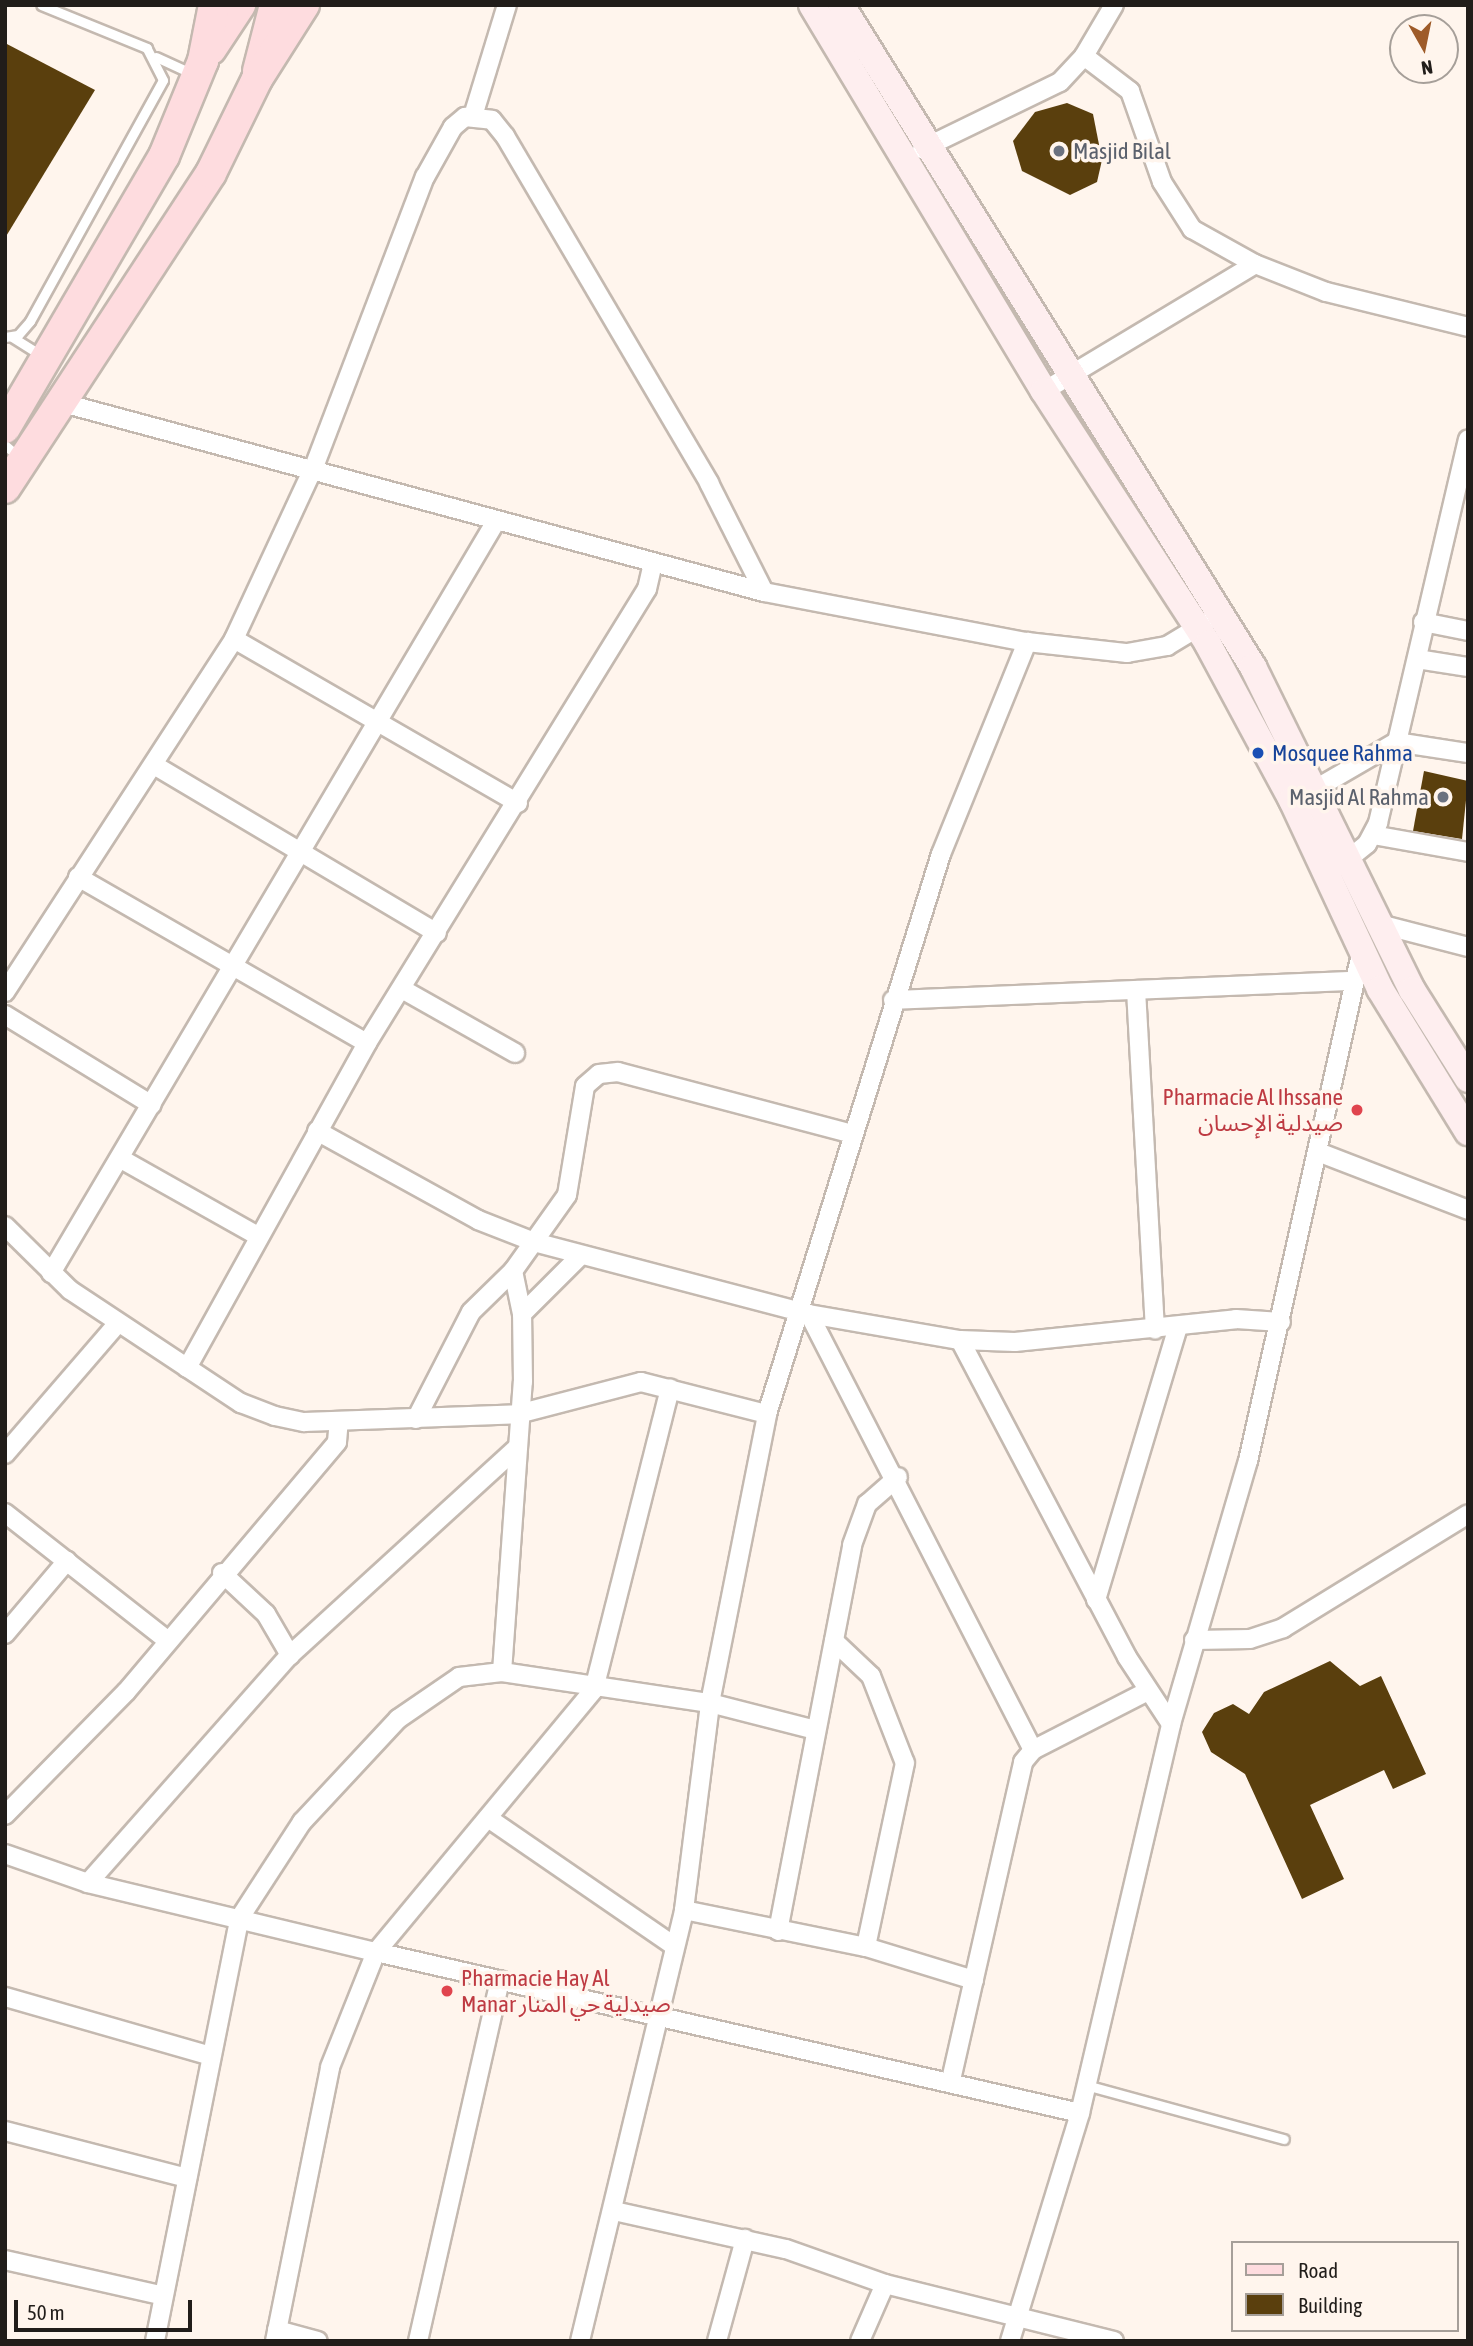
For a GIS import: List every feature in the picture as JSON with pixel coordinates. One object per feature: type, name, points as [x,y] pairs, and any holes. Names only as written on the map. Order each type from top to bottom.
[{"type":"main road","points":[[5,428],[164,156],[200,68],[214,5]]},
{"type":"main road","points":[[200,68],[240,5]]},
{"type":"main road","points":[[257,79],[275,5]]},
{"type":"main road","points":[[5,488],[15,453],[63,403],[211,173],[257,79],[304,5]]},
{"type":"main road","points":[[812,5],[1069,376],[1220,610],[1318,790],[1383,925],[1457,1047],[1468,1079]]},
{"type":"main road","points":[[841,5],[914,153],[1044,391],[1198,629],[1292,800],[1362,954],[1468,1132]]},
{"type":"street","points":[[5,992],[234,639],[314,467],[425,177],[453,127],[473,116],[507,5]]},
{"type":"street","points":[[914,153],[1060,82],[1084,56],[1114,5]]},
{"type":"street","points":[[1084,56],[1130,91],[1176,209],[1212,244],[1326,292],[1468,327]]},
{"type":"street","points":[[473,116],[499,127],[523,165],[709,482],[764,592]]},
{"type":"street","points":[[1044,391],[1255,264]]},
{"type":"street","points":[[63,403],[314,467],[496,521],[764,592],[1027,642],[1147,653],[1198,629],[1220,610]]},
{"type":"street","points":[[1326,875],[1351,859],[1373,835],[1417,659],[1423,622],[1461,483],[1468,439]]},
{"type":"street","points":[[51,1273],[123,1160],[231,967],[382,720],[496,521]]},
{"type":"street","points":[[187,1368],[256,1235],[367,1043],[518,803],[647,589],[653,563]]},
{"type":"street","points":[[1423,622],[1468,631]]},
{"type":"street","points":[[234,639],[382,720],[518,803]]},
{"type":"street","points":[[584,2340],[656,2013],[684,1910],[710,1703],[767,1414],[804,1312],[852,1134],[941,854],[1027,642]]},
{"type":"street","points":[[1417,659],[1468,667]]},
{"type":"street","points":[[1292,800],[1318,790],[1396,742],[1468,753]]},
{"type":"street","points":[[154,765],[437,933]]},
{"type":"street","points":[[1373,835],[1468,852]]},
{"type":"street","points":[[78,877],[367,1043]]},
{"type":"street","points":[[1383,925],[1468,947]]},
{"type":"street","points":[[1010,2341],[1080,2113],[1171,1724],[1281,1322],[1352,981],[1362,954]]},
{"type":"street","points":[[893,1000],[1352,981]]},
{"type":"street","points":[[401,989],[515,1053]]},
{"type":"street","points":[[1136,990],[1155,1329]]},
{"type":"street","points":[[5,1016],[152,1104]]},
{"type":"street","points":[[416,1419],[471,1312],[513,1271],[568,1195],[581,1097],[599,1074],[668,1082],[852,1134]]},
{"type":"street","points":[[317,1131],[478,1220],[534,1242],[804,1312],[960,1340],[1077,1339],[1236,1319],[1281,1322]]},
{"type":"street","points":[[1318,1152],[1468,1210]]},
{"type":"street","points":[[123,1160],[256,1235]]},
{"type":"street","points":[[5,1226],[51,1273],[118,1323],[241,1403],[275,1416],[339,1421],[518,1415],[620,1385],[670,1388],[767,1414]]},
{"type":"street","points":[[522,1314],[580,1256]]},
{"type":"street","points":[[502,1672],[517,1448],[522,1314],[513,1271]]},
{"type":"street","points":[[804,1312],[898,1477],[1033,1750]]},
{"type":"street","points":[[5,1454],[118,1323]]},
{"type":"street","points":[[1097,1600],[1178,1326]]},
{"type":"street","points":[[960,1340],[1097,1600],[1171,1724]]},
{"type":"street","points":[[318,2341],[276,2335],[330,2067],[376,1952],[594,1689],[670,1388]]},
{"type":"street","points":[[5,1814],[86,1736],[337,1441],[339,1421]]},
{"type":"street","points":[[88,1883],[290,1655],[517,1448]]},
{"type":"street","points":[[778,1931],[852,1545],[867,1504],[898,1477]]},
{"type":"street","points":[[5,1513],[167,1640]]},
{"type":"street","points":[[1194,1640],[1250,1639],[1283,1628],[1468,1514]]},
{"type":"street","points":[[5,1634],[67,1560]]},
{"type":"street","points":[[222,1573],[266,1614],[290,1655]]},
{"type":"street","points":[[834,1641],[871,1676],[905,1763],[866,1947]]},
{"type":"street","points":[[155,2341],[160,2295],[187,2178],[239,1919],[302,1822],[398,1719],[459,1676],[502,1672],[594,1689],[710,1703],[816,1730]]},
{"type":"street","points":[[951,2080],[1014,1783],[1033,1750],[1149,1691]]},
{"type":"street","points":[[488,1818],[674,1946]]},
{"type":"street","points":[[5,1854],[88,1883],[376,1952],[951,2080],[1080,2113]]},
{"type":"street","points":[[684,1910],[866,1947],[974,1980]]},
{"type":"street","points":[[418,2341],[500,1980]]},
{"type":"street","points":[[5,1997],[211,2056]]},
{"type":"street","points":[[5,2131],[187,2178]]},
{"type":"street","points":[[614,2211],[745,2239],[885,2284],[959,2298],[1016,2319],[1114,2341]]},
{"type":"street","points":[[718,2341],[745,2239]]},
{"type":"street","points":[[5,2260],[160,2295]]},
{"type":"street","points":[[860,2341],[885,2284]]},
{"type":"lane","points":[[41,5],[156,57],[200,68]]},
{"type":"lane","points":[[47,359],[8,337],[30,321],[161,88],[156,57]]},
{"type":"lane","points":[[1086,2085],[1284,2139]]},
{"type":"building","points":[[5,43],[95,90],[5,238]]},
{"type":"building","name":"Masjid Bilal","points":[[1067,103],[1093,114],[1102,160],[1097,182],[1070,195],[1022,171],[1013,141],[1035,112]]},
{"type":"building","name":"Masjid Al Rahma","points":[[1424,771],[1468,781],[1462,839],[1413,831]]},
{"type":"building","points":[[1330,1661],[1360,1686],[1381,1676],[1426,1774],[1393,1789],[1384,1770],[1310,1805],[1344,1879],[1302,1899],[1245,1774],[1211,1752],[1202,1732],[1214,1713],[1233,1704],[1249,1714],[1264,1692]]},
{"type":"place","name":"Masjid Bilal","points":[[1059,151]]},
{"type":"place","name":"Mosquee Rahma","points":[[1258,753]]},
{"type":"place","name":"Masjid Al Rahma","points":[[1443,797]]},
{"type":"place","name":"Pharmacie Al Ihssane صيدلية الإحسان","points":[[1357,1110]]},
{"type":"place","name":"Pharmacie Hay Al Manar صيدلية حي المنار","points":[[447,1991]]}]
